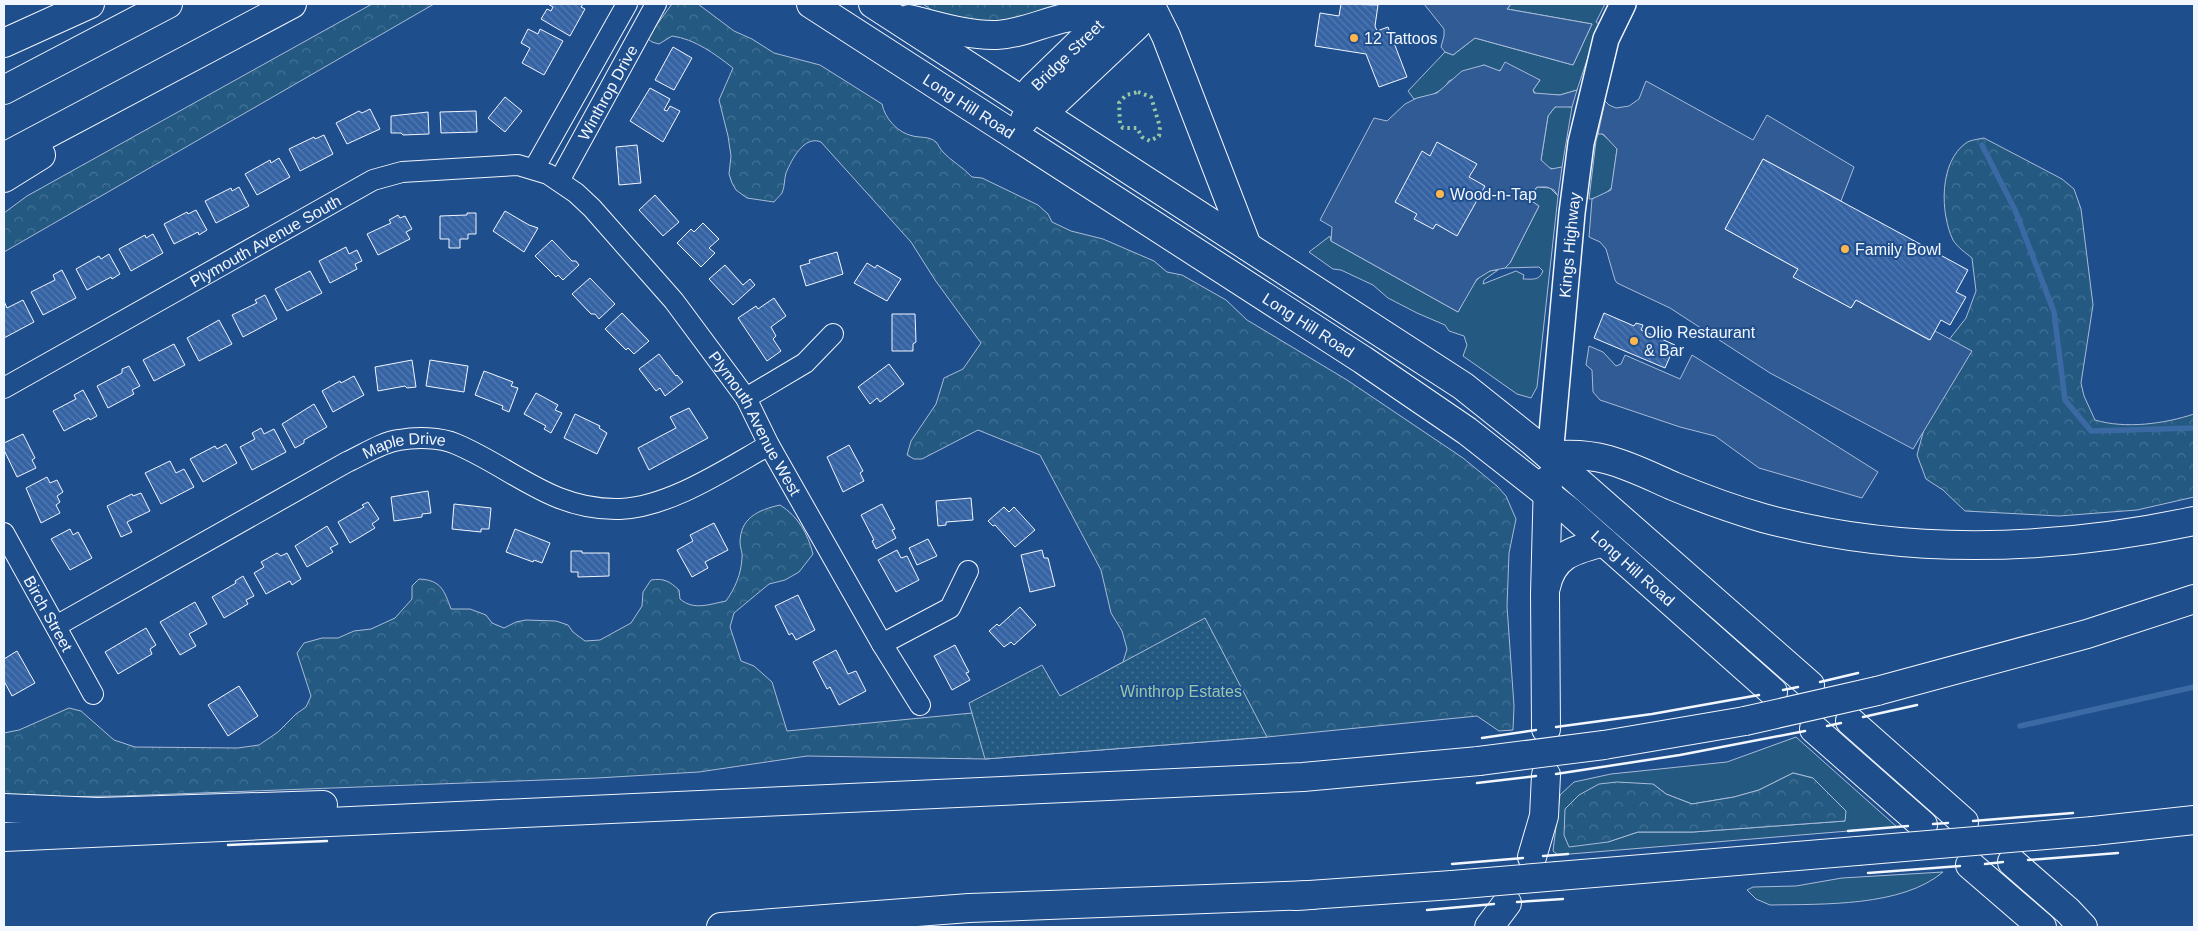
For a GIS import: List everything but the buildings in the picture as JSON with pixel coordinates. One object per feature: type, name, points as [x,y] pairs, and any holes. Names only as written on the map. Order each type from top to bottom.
[{"type":"highway","points":[[4,26],[43,4]]},
{"type":"highway","points":[[4,43],[90,4]]},
{"type":"highway","points":[[4,90],[168,4]]},
{"type":"highway","points":[[4,157],[292,4]]},
{"type":"highway","name":"Long Hill Road","points":[[811,4],[1389,377],[1473,435],[1548,493],[1773,692]]},
{"type":"highway","points":[[1151,5],[1166,36],[1247,246]]},
{"type":"highway","name":"Bridge Street","points":[[1033,107],[1045,108],[1054,103],[1137,25],[1151,5]]},
{"type":"highway","name":"Bridge Street","points":[[1015,136],[1033,107],[1030,96],[1032,89],[1092,29],[1111,17],[1151,5]]},
{"type":"highway","points":[[881,9],[969,33],[998,35],[1067,18],[1111,17]]},
{"type":"highway","name":"Long Hill Road","points":[[881,9],[1450,377],[1493,408],[1810,685]]},
{"type":"highway","points":[[4,178],[25,166],[139,85]]},
{"type":"highway","points":[[1550,456],[1581,456],[1613,461],[1701,497],[1762,517],[1821,531],[1889,542],[1960,545],[2039,543],[2134,533],[2194,521]]},
{"type":"highway","name":"Kings Highway","points":[[1545,594],[1550,456]]},
{"type":"highway","points":[[1546,729],[1545,594],[1549,574],[1560,559],[1577,550],[1604,542]]},
{"type":"highway","points":[[4,837],[1303,777],[1479,761],[1604,745],[1745,721],[1878,692],[2087,634],[2194,599]]},
{"type":"highway","points":[[1850,720],[1964,822]]},
{"type":"highway","points":[[1814,729],[1923,825]]},
{"type":"highway","points":[[1532,857],[1544,816],[1546,775]]},
{"type":"highway","points":[[4,808],[98,812],[428,801],[546,801],[684,806]]},
{"type":"highway","points":[[898,927],[1452,885],[2093,831],[2194,820]]},
{"type":"highway","points":[[2012,862],[2068,910],[2083,927]]},
{"type":"highway","points":[[1970,865],[2042,927]]},
{"type":"highway","points":[[721,927],[969,908],[1312,895]]},
{"type":"highway","points":[[1489,927],[1507,903]]},
{"type":"main road","name":"Kings Highway","points":[[1550,456],[1572,213],[1581,143],[1606,39],[1623,4]]},
{"type":"street","name":"Winthrop Drive","points":[[547,175],[627,4]]},
{"type":"street","name":"Winthrop Drive","points":[[547,175],[656,4]]},
{"type":"street","name":"Plymouth Avenue South","points":[[4,388],[373,180],[402,172],[474,166],[518,165],[547,175]]},
{"type":"street","name":"Plymouth Avenue West","points":[[547,175],[576,193],[618,235],[674,301],[746,398],[769,445],[882,644],[920,705]]},
{"type":"street","points":[[746,398],[805,363],[833,334]]},
{"type":"street","name":"Maple Drive","points":[[56,626],[347,462],[397,440],[422,438],[454,443],[548,495],[565,502],[620,509],[644,505],[674,496],[769,445]]},
{"type":"street","name":"Birch Street","points":[[4,533],[93,694]]},
{"type":"street","points":[[882,644],[950,608],[968,571]]},
{"type":"green space","points":[[372,4],[434,4],[4,252],[4,213],[27,196]]},
{"type":"green space","points":[[672,4],[698,4],[734,31],[752,39],[774,53],[820,65],[882,104],[889,120],[897,129],[913,136],[931,139],[936,142],[946,155],[972,177],[982,178],[1038,205],[1048,214],[1052,222],[1071,231],[1103,239],[1154,261],[1167,272],[1182,275],[1226,300],[1247,320],[1347,380],[1463,458],[1497,486],[1506,496],[1516,519],[1509,553],[1507,606],[1514,706],[1513,730],[1499,731],[1477,716],[1267,737],[985,759],[807,756],[699,772],[597,778],[121,796],[35,797],[4,795],[4,733],[19,730],[69,708],[81,711],[114,740],[135,747],[238,748],[259,745],[278,732],[306,707],[311,696],[297,653],[304,643],[322,638],[338,638],[354,631],[371,629],[395,618],[412,599],[412,586],[419,579],[432,581],[441,587],[451,609],[470,609],[486,615],[492,623],[504,628],[516,622],[526,620],[556,621],[568,625],[573,632],[585,641],[600,640],[631,623],[642,606],[643,592],[651,580],[659,579],[669,582],[679,590],[680,599],[691,605],[702,606],[726,601],[739,576],[742,556],[740,543],[743,527],[752,516],[780,505],[797,520],[808,539],[813,554],[799,572],[785,580],[769,584],[734,613],[730,627],[741,661],[754,666],[772,682],[787,731],[972,713],[997,717],[1062,717],[1103,673],[1123,662],[1127,649],[1122,631],[1111,613],[1101,570],[1040,455],[978,430],[922,459],[914,459],[907,455],[911,441],[936,404],[944,378],[963,369],[981,343],[935,280],[911,242],[821,142],[809,142],[799,150],[786,173],[782,193],[774,202],[747,198],[736,190],[729,174],[731,156],[719,100],[733,68],[689,40],[672,36],[659,44],[647,38]]},
{"type":"green space","points":[[923,4],[1068,4],[1006,22],[974,24],[943,17]]},
{"type":"green space","points":[[1511,4],[1605,4],[1596,22],[1599,24],[1577,90],[1560,95],[1536,94],[1533,90],[1540,80],[1502,69],[1498,71],[1484,65],[1449,81],[1444,88],[1432,95],[1414,99],[1408,91],[1445,52],[1453,55],[1475,38],[1573,65],[1592,24],[1507,9]]},
{"type":"green space","points":[[1555,107],[1572,107],[1562,167],[1553,169],[1541,160],[1548,116]]},
{"type":"green space","points":[[1601,133],[1617,149],[1612,187],[1602,195],[1589,199],[1596,141],[1598,134]]},
{"type":"green space","points":[[1984,138],[2062,179],[2074,189],[2081,209],[2093,305],[2081,383],[2084,396],[2095,420],[2107,423],[2132,425],[2157,423],[2194,414],[2194,497],[2137,510],[2059,516],[1965,511],[1943,490],[1926,479],[1917,455],[1948,341],[1966,318],[1976,291],[1972,258],[1955,243],[1949,229],[1944,202],[1944,188],[1951,162],[1957,152],[1966,143]]},
{"type":"green space","points":[[1537,187],[1550,188],[1558,196],[1537,387],[1531,398],[1517,394],[1463,356],[1467,345],[1464,336],[1449,331],[1445,325],[1388,298],[1373,285],[1341,270],[1333,269],[1309,252],[1330,236],[1331,241],[1458,312],[1473,285],[1490,271],[1498,270],[1484,280],[1483,284],[1516,271],[1524,275],[1523,279],[1535,279],[1540,276],[1543,271],[1539,267],[1505,268],[1510,263],[1539,206],[1530,200]]},
{"type":"green space","name":"Winthrop Estates","points":[[1205,618],[1267,737],[985,759],[969,703],[1042,665],[1060,696]]},
{"type":"green space","points":[[1796,737],[1897,827],[1558,855],[1553,851],[1560,795],[1574,782],[1611,774],[1727,762]],"holes":[[[1793,773],[1813,778],[1829,795],[1845,821],[1693,832],[1638,832],[1608,842],[1653,784],[1666,794],[1692,804],[1734,797],[1759,790]]]},
{"type":"green space","points":[[1793,773],[1813,778],[1846,811],[1845,821],[1693,832],[1638,832],[1608,842],[1569,847],[1564,835],[1565,809],[1579,795],[1599,784],[1617,782],[1653,784],[1666,794],[1692,804],[1734,797],[1759,790]]},
{"type":"green space","points":[[1943,872],[1926,883],[1906,892],[1884,898],[1861,901],[1770,905],[1756,899],[1747,890],[1753,887],[1796,886],[1842,878]]},
{"type":"shaded area","points":[[1424,4],[1511,4],[1507,9],[1592,24],[1573,65],[1475,38],[1453,55],[1445,52],[1441,47],[1444,29]]},
{"type":"shaded area","points":[[1505,62],[1540,80],[1533,90],[1534,93],[1560,95],[1577,90],[1572,107],[1555,107],[1548,116],[1541,160],[1551,169],[1562,167],[1558,196],[1554,190],[1547,187],[1537,187],[1534,190],[1530,200],[1539,206],[1510,263],[1505,268],[1490,271],[1477,279],[1458,312],[1331,241],[1332,227],[1320,220],[1374,118],[1387,121],[1405,104],[1417,98],[1437,93],[1462,71],[1484,65],[1500,71]]},
{"type":"shaded area","points":[[1646,81],[1753,140],[1767,115],[1854,167],[1841,201],[1763,159],[1725,229],[1798,269],[1794,277],[1851,308],[1856,300],[1929,340],[1935,331],[1972,351],[1913,449],[1770,373],[1670,308],[1617,283],[1606,249],[1600,242],[1589,237],[1592,199],[1611,190],[1617,149],[1603,134],[1598,134],[1605,101],[1616,108],[1629,106],[1639,99]]},
{"type":"shaded area","points":[[1589,346],[1603,352],[1616,366],[1621,364],[1625,355],[1680,379],[1692,355],[1878,472],[1862,498],[1759,468],[1715,436],[1680,427],[1600,400],[1593,392],[1592,370],[1586,365]]},
{"type":"waterway","points":[[1982,145],[2015,210],[2054,312],[2065,400],[2091,431],[2194,428]]},
{"type":"waterway","points":[[2020,726],[2194,687]]},
{"type":"hedge","points":[[1138,92],[1151,97],[1160,127],[1159,136],[1150,141],[1142,137],[1137,128],[1123,128],[1120,125],[1119,103],[1126,95],[1138,92]]},
{"type":"wall","points":[[1820,682],[1858,673]]},
{"type":"wall","points":[[1783,690],[1798,687]]},
{"type":"wall","points":[[1556,727],[1652,714],[1759,695]]},
{"type":"wall","points":[[1863,717],[1917,705]]},
{"type":"wall","points":[[1827,726],[1841,723]]},
{"type":"wall","points":[[1482,738],[1536,730]]},
{"type":"wall","points":[[1556,774],[1680,755],[1805,731]]},
{"type":"wall","points":[[1477,783],[1536,776]]},
{"type":"wall","points":[[1973,821],[2073,813]]},
{"type":"wall","points":[[1933,824],[1948,823]]},
{"type":"wall","points":[[1848,831],[1908,826]]},
{"type":"wall","points":[[228,845],[327,841]]},
{"type":"wall","points":[[2028,860],[2118,853]]},
{"type":"wall","points":[[1543,856],[1568,854]]},
{"type":"wall","points":[[1452,864],[1523,858]]},
{"type":"wall","points":[[1985,864],[2003,862]]},
{"type":"wall","points":[[1868,873],[1960,866]]},
{"type":"wall","points":[[1517,902],[1563,899]]},
{"type":"wall","points":[[1427,910],[1494,904]]},
{"type":"place","name":"12 Tattoos","points":[[1354,38]]},
{"type":"place","name":"Wood-n-Tap","points":[[1440,194]]},
{"type":"place","name":"Family Bowl","points":[[1845,249]]},
{"type":"place","name":"Olio Restaurant & Bar","points":[[1634,341]]}]
